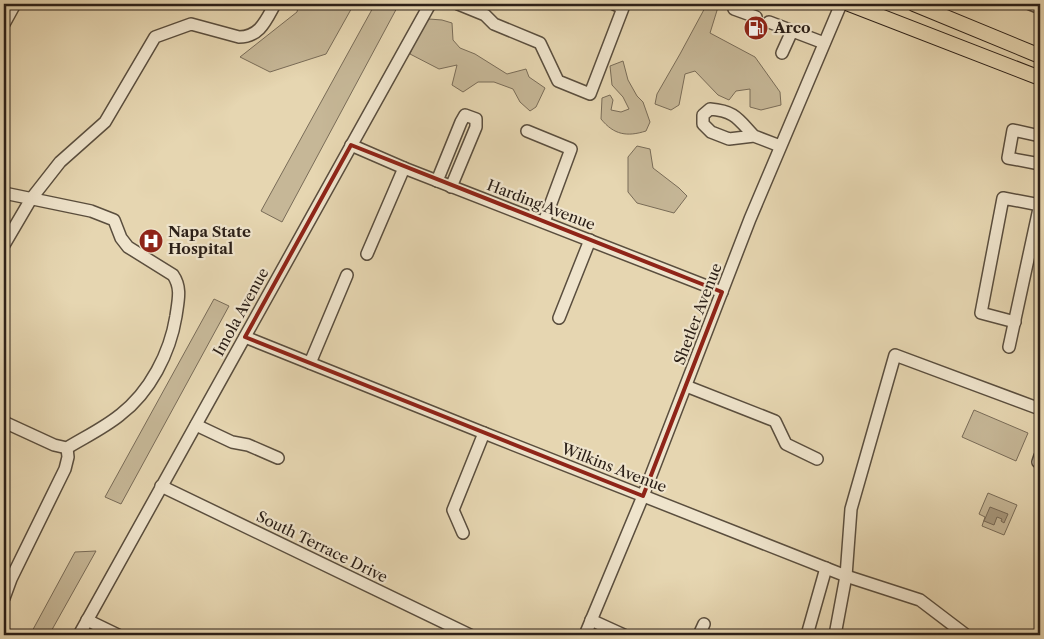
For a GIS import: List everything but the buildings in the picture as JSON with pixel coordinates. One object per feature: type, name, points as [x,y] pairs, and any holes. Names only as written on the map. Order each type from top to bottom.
[{"type":"main road","points":[[849,4],[1040,78]]},
{"type":"main road","points":[[914,4],[929,7],[1040,56]]},
{"type":"street","points":[[4,24],[15,4]]},
{"type":"street","points":[[4,245],[31,199],[60,162],[105,122],[155,37],[190,24],[239,37],[246,37],[253,35],[262,26],[275,4]]},
{"type":"street","name":"Imola Avenue","points":[[79,635],[430,4]]},
{"type":"street","points":[[458,4],[485,15],[494,24],[540,43],[558,81],[590,94],[623,8],[614,4]]},
{"type":"street","points":[[736,4],[734,8],[756,17]]},
{"type":"street","name":"Shetler Avenue","points":[[585,635],[643,496],[780,146],[841,4]]},
{"type":"street","points":[[1030,4],[1040,8]]},
{"type":"street","points":[[769,22],[824,44]]},
{"type":"street","points":[[782,53],[792,31]]},
{"type":"street","points":[[437,181],[461,122],[466,115],[470,116],[476,119],[476,127],[452,186]]},
{"type":"street","points":[[1040,136],[1013,130],[1008,158],[1040,164]]},
{"type":"street","points":[[527,131],[571,149],[544,222]]},
{"type":"street","points":[[754,136],[780,146]]},
{"type":"street","name":"Harding Avenue","points":[[351,145],[404,168],[722,292]]},
{"type":"street","points":[[367,254],[404,168]]},
{"type":"street","points":[[4,194],[91,210],[114,220],[128,248],[173,275],[180,290],[170,344],[146,387],[121,415],[67,448],[54,445],[4,422]]},
{"type":"street","points":[[1010,347],[1040,205],[1003,198],[981,312],[1015,322]]},
{"type":"street","points":[[559,318],[590,240]]},
{"type":"street","points":[[310,363],[347,275]]},
{"type":"street","name":"Wilkins Avenue","points":[[245,336],[846,576],[920,600],[966,635]]},
{"type":"street","points":[[835,635],[846,576],[851,509],[895,355],[1040,409]]},
{"type":"street","points":[[686,386],[775,421],[786,444],[818,459]]},
{"type":"street","points":[[196,425],[232,442],[248,445],[278,458]]},
{"type":"street","points":[[463,533],[453,510],[484,433]]},
{"type":"street","points":[[4,598],[65,469],[68,457],[67,448]]},
{"type":"street","name":"South Terrace Drive","points":[[162,486],[470,635]]},
{"type":"street","points":[[807,635],[826,568]]},
{"type":"street","points":[[87,620],[118,635]]},
{"type":"street","points":[[592,620],[624,635]]},
{"type":"street","points":[[699,635],[704,624]]},
{"type":"highlighted area","points":[[351,145],[722,292],[643,496],[245,337]]},
{"type":"shaded area","points":[[299,4],[354,4],[326,54],[270,72],[240,57],[297,12]]},
{"type":"shaded area","points":[[375,4],[399,4],[282,222],[261,211]]},
{"type":"shaded area","points":[[707,4],[719,4],[710,33],[755,57],[780,92],[781,105],[761,110],[750,107],[750,89],[736,91],[729,100],[718,95],[695,71],[685,74],[679,105],[671,110],[655,104],[657,94]]},
{"type":"shaded area","points":[[429,19],[452,23],[453,40],[460,48],[475,54],[507,74],[526,69],[529,77],[545,88],[536,107],[530,111],[520,102],[513,89],[494,82],[478,82],[463,92],[452,85],[457,65],[439,69],[410,54],[417,35]]},
{"type":"shaded area","points":[[623,61],[628,80],[637,96],[643,102],[650,122],[646,131],[633,134],[616,131],[601,119],[602,98],[610,95],[613,100],[611,110],[621,112],[629,109],[623,97],[612,85],[610,66]]},
{"type":"shaded area","points":[[637,146],[650,149],[653,168],[687,196],[674,213],[637,203],[628,192],[628,157]]},
{"type":"shaded area","points":[[214,299],[229,306],[121,504],[105,497]]},
{"type":"shaded area","points":[[974,410],[1028,433],[1016,461],[962,437]]},
{"type":"shaded area","points":[[988,493],[1017,505],[1004,535],[982,526],[985,517],[979,514]]},
{"type":"shaded area","points":[[990,507],[1008,514],[1004,523],[1001,521],[1002,519],[997,517],[994,525],[984,521]]},
{"type":"shaded area","points":[[96,551],[49,635],[30,635],[75,552]]},
{"type":"place","name":"Arco","points":[[756,28]]},
{"type":"place","name":"Napa State Hospital","points":[[151,241]]}]
